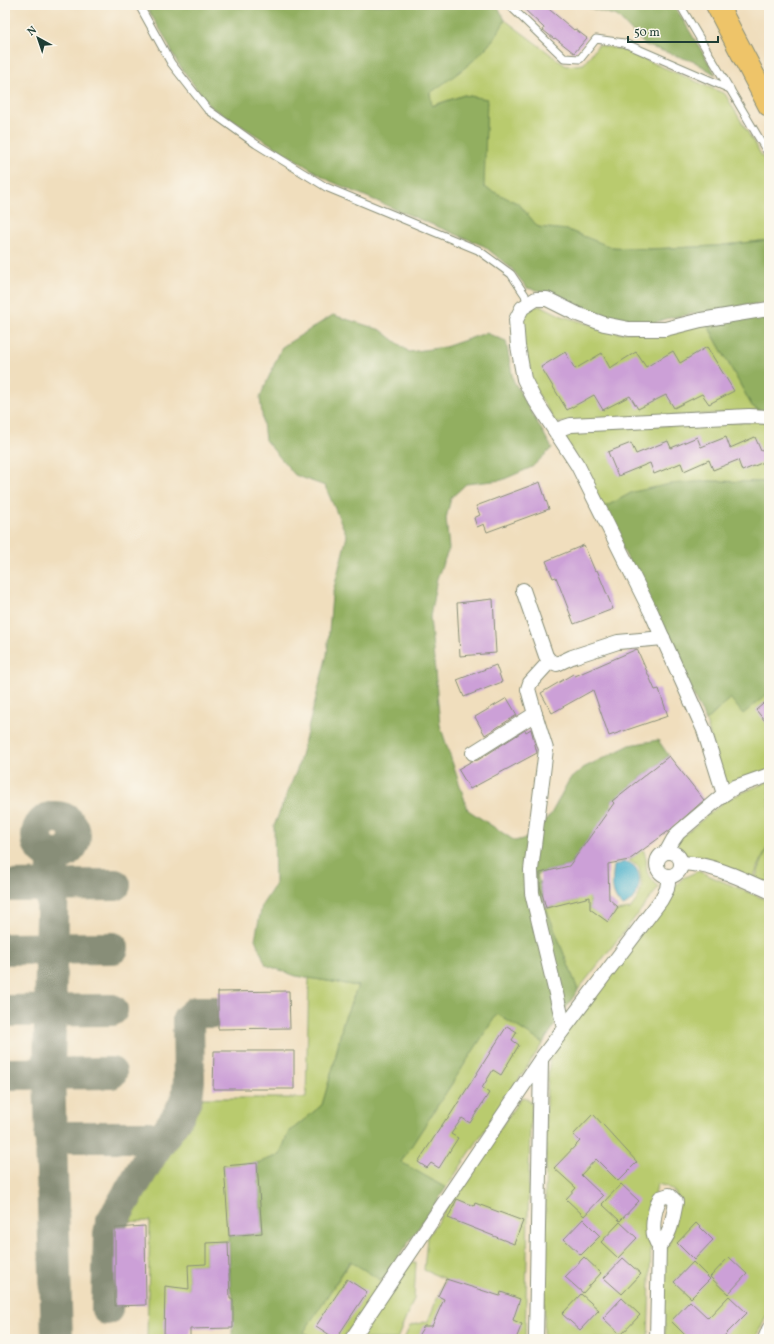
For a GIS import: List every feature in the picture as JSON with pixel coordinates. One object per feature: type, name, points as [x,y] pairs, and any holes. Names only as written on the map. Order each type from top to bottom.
[{"type":"main road","points":[[717,5],[769,105]]},
{"type":"street","points":[[724,794],[704,730],[663,638],[578,466],[556,430],[533,397],[524,379],[518,346],[516,320],[522,308],[527,303],[536,299],[547,299],[576,314],[604,324],[629,329],[665,328],[701,320],[769,309]]},
{"type":"street","points":[[556,430],[572,425],[749,416],[769,417]]},
{"type":"street","points":[[523,590],[540,642],[550,661],[557,664],[572,657],[618,642],[663,638]]},
{"type":"street","points":[[550,661],[530,683],[528,689],[546,748],[531,870],[532,892],[564,1027]]},
{"type":"street","points":[[473,753],[535,714]]},
{"type":"street","points":[[667,852],[678,833],[724,794],[735,787],[769,775]]},
{"type":"street","points":[[667,852],[676,853],[681,863],[677,874],[670,876],[659,872],[656,865],[661,855],[667,852]]},
{"type":"street","points":[[681,863],[698,864],[728,872],[769,891]]},
{"type":"street","points":[[352,1339],[541,1058],[660,900],[667,889],[670,876]]},
{"type":"street","points":[[536,1339],[541,1058]]},
{"type":"street","points":[[657,1339],[659,1245]]},
{"type":"street","points":[[765,1339],[769,1328]]},
{"type":"lane","points":[[139,5],[172,63],[207,109],[256,144],[326,187],[478,250],[511,274],[526,295],[527,303]]},
{"type":"lane","points":[[509,5],[564,58],[580,59],[596,39],[624,42],[730,89]]},
{"type":"lane","points":[[680,5],[769,155]]},
{"type":"green space","points":[[145,5],[497,5],[505,20],[490,43],[473,61],[430,93],[432,106],[464,95],[487,99],[484,187],[519,204],[538,227],[568,230],[611,247],[649,249],[716,246],[769,240],[769,304],[745,305],[669,318],[647,325],[599,315],[559,295],[527,288],[512,269],[484,246],[330,181],[209,106],[177,62],[164,36]]},
{"type":"green space","points":[[580,5],[674,5],[716,75],[695,62],[645,45],[617,16]]},
{"type":"green space","points":[[505,20],[566,66],[584,64],[598,45],[623,50],[725,94],[769,168],[769,240],[716,246],[649,249],[611,247],[562,230],[538,227],[519,204],[483,187],[487,99],[464,95],[431,106],[430,93],[473,61],[490,43]]},
{"type":"green space","points":[[542,306],[562,316],[619,333],[707,324],[752,406],[760,411],[556,423],[528,378],[520,324],[525,312],[533,307]]},
{"type":"green space","points":[[769,313],[769,413],[760,411],[752,406],[707,324]]},
{"type":"green space","points":[[333,315],[381,330],[409,352],[445,347],[486,333],[506,341],[513,380],[552,448],[532,467],[502,480],[466,484],[451,498],[446,518],[449,549],[437,578],[430,617],[440,725],[468,810],[515,841],[530,837],[551,814],[569,780],[583,768],[630,745],[658,740],[669,756],[612,801],[611,808],[569,866],[537,874],[546,908],[578,990],[543,1043],[497,1014],[401,1162],[446,1188],[382,1281],[350,1261],[304,1332],[315,1339],[232,1339],[233,1299],[230,1287],[229,1236],[262,1233],[257,1163],[280,1155],[288,1133],[322,1105],[334,1064],[343,1022],[358,986],[296,976],[266,965],[255,939],[262,905],[275,885],[274,826],[298,767],[327,655],[332,596],[347,536],[325,486],[295,475],[265,440],[260,397],[282,347]]},
{"type":"green space","points":[[769,421],[769,482],[709,481],[633,492],[603,508],[562,433],[573,429]]},
{"type":"green space","points":[[708,481],[769,482],[769,693],[743,714],[730,698],[706,721],[603,508],[633,492],[670,484]]},
{"type":"green space","points":[[769,693],[769,771],[725,788],[706,721],[731,698]]},
{"type":"green space","points":[[769,781],[769,885],[755,879],[768,846],[753,878],[700,855],[686,857],[677,844],[679,839],[726,800]]},
{"type":"green space","points":[[643,849],[646,858],[647,872],[658,887],[578,990],[546,908],[577,900],[590,894],[590,909],[608,921],[615,911],[630,909],[640,894],[641,880],[639,867],[629,860]]},
{"type":"green space","points":[[698,871],[769,901],[769,1310],[755,1339],[665,1339],[664,1254],[670,1241],[676,1193],[666,1186],[657,1184],[652,1214],[648,1339],[544,1339],[546,1101],[550,1054],[674,887],[683,878]]},
{"type":"green space","points":[[309,978],[358,986],[343,1022],[334,1064],[322,1105],[288,1133],[280,1155],[257,1163],[224,1166],[229,1236],[228,1242],[206,1243],[206,1264],[188,1265],[189,1289],[164,1339],[147,1339],[150,1221],[116,1222],[183,1116],[190,1098],[306,1098]]},
{"type":"green space","points":[[497,1014],[543,1043],[446,1188],[401,1162]]},
{"type":"green space","points":[[524,1097],[529,1100],[532,1105],[530,1128],[525,1339],[404,1339],[410,1326],[428,1321],[445,1279],[424,1270],[427,1237],[520,1099]]},
{"type":"green space","points":[[351,1261],[382,1281],[343,1339],[315,1339],[303,1332]]},
{"type":"green space","points":[[411,1261],[416,1263],[414,1299],[397,1339],[359,1339]]},
{"type":"water","points":[[624,862],[631,864],[636,869],[639,875],[639,882],[638,890],[634,896],[623,906],[616,898],[613,882],[614,866]]},
{"type":"building","points":[[520,5],[544,5],[574,30],[575,29],[587,38],[574,53],[543,30],[544,28]]},
{"type":"building","points":[[707,347],[734,391],[709,404],[702,394],[674,408],[666,395],[638,409],[630,396],[603,410],[594,395],[567,410],[541,367],[565,352],[575,369],[602,353],[610,368],[636,352],[646,367],[673,351],[680,363]]},
{"type":"building","points":[[697,437],[701,447],[726,437],[730,448],[755,437],[761,451],[769,448],[769,460],[742,471],[738,460],[713,470],[709,460],[684,471],[681,463],[654,474],[650,463],[618,476],[608,452],[631,443],[636,454],[668,441],[671,448]]},
{"type":"building","points":[[540,482],[549,509],[487,532],[484,524],[477,527],[474,518],[480,515],[476,506]]},
{"type":"building","points":[[584,545],[595,571],[597,570],[613,609],[574,624],[556,577],[553,578],[546,561]]},
{"type":"building","points":[[493,599],[496,653],[460,656],[457,603]]},
{"type":"building","points":[[637,649],[655,690],[659,689],[668,716],[609,736],[593,690],[552,713],[541,693],[573,674],[575,676]]},
{"type":"building","points":[[496,665],[502,682],[464,697],[457,680]]},
{"type":"building","points":[[507,698],[517,715],[485,735],[475,717]]},
{"type":"building","points":[[769,699],[769,726],[756,710]]},
{"type":"building","points":[[531,729],[537,753],[470,789],[458,769],[472,761],[478,760],[525,730],[526,732]]},
{"type":"building","points":[[669,756],[704,800],[670,830],[629,860],[608,864],[609,899],[618,907],[608,922],[590,909],[590,897],[546,908],[540,886],[540,873],[569,866],[614,803],[612,801]]},
{"type":"building","points":[[289,991],[290,1028],[218,1029],[218,992]]},
{"type":"building","points":[[507,1026],[517,1032],[512,1040],[519,1045],[501,1075],[493,1070],[482,1088],[489,1093],[470,1123],[462,1118],[451,1134],[458,1138],[439,1168],[431,1163],[427,1168],[418,1162],[446,1119],[447,1120]]},
{"type":"building","points":[[214,1051],[294,1051],[294,1089],[213,1089]]},
{"type":"building","points":[[593,1114],[637,1162],[618,1181],[596,1159],[581,1175],[603,1196],[584,1216],[566,1199],[576,1188],[554,1168],[580,1141],[573,1135]]},
{"type":"building","points":[[257,1163],[262,1233],[229,1236],[224,1166]]},
{"type":"building","points":[[621,1184],[639,1201],[620,1221],[602,1204]]},
{"type":"building","points":[[457,1199],[474,1206],[475,1203],[523,1221],[514,1244],[448,1218]]},
{"type":"building","points":[[583,1219],[600,1236],[581,1255],[564,1239]]},
{"type":"building","points":[[620,1222],[637,1238],[618,1258],[601,1242]]},
{"type":"building","points":[[696,1223],[713,1240],[694,1260],[677,1243]]},
{"type":"building","points":[[145,1226],[146,1305],[115,1306],[115,1228]]},
{"type":"building","points":[[228,1242],[230,1299],[233,1299],[233,1328],[190,1329],[190,1339],[164,1339],[165,1286],[189,1289],[188,1265],[206,1264],[206,1243]]},
{"type":"building","points":[[584,1257],[601,1273],[583,1293],[565,1277]]},
{"type":"building","points":[[729,1257],[747,1274],[728,1294],[710,1277]]},
{"type":"building","points":[[623,1258],[641,1274],[622,1294],[604,1278]]},
{"type":"building","points":[[693,1262],[710,1279],[691,1298],[674,1282]]},
{"type":"building","points":[[347,1279],[367,1292],[336,1339],[316,1326]]},
{"type":"building","points":[[446,1279],[500,1296],[501,1292],[520,1299],[513,1320],[522,1324],[516,1339],[416,1339],[424,1326],[432,1326],[444,1299],[438,1296]]},
{"type":"building","points":[[581,1294],[599,1310],[580,1330],[562,1314]]},
{"type":"building","points":[[729,1296],[747,1313],[721,1339],[689,1339],[671,1321],[690,1301],[708,1318]]},
{"type":"building","points":[[622,1298],[640,1315],[621,1335],[603,1318]]},
{"type":"taxiway","points":[[56,817],[69,823],[75,836],[69,849],[56,855],[43,849],[37,836],[43,823],[56,817]]},
{"type":"taxiway","points":[[57,1339],[49,1073],[53,864],[54,858],[59,855]]},
{"type":"taxiway","points":[[5,886],[115,885]]},
{"type":"taxiway","points":[[5,949],[113,948]]},
{"type":"taxiway","points":[[5,1011],[112,1010]]},
{"type":"taxiway","points":[[107,1309],[109,1234],[111,1223],[153,1152],[179,1114],[187,1097],[189,1081],[188,1019],[196,1012],[218,1012]]},
{"type":"taxiway","points":[[5,1074],[111,1073]]},
{"type":"taxiway","points":[[50,1137],[148,1137]]}]
